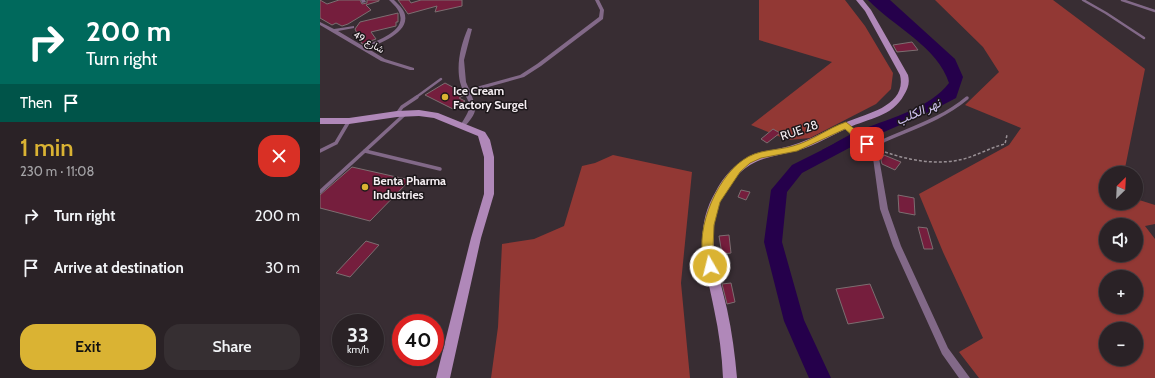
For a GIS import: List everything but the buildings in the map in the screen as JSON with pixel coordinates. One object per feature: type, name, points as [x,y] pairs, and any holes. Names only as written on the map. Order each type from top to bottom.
[{"type":"street","points":[[362,48],[389,37],[401,26],[404,17],[402,12],[391,0]]},
{"type":"street","points":[[467,91],[522,76],[539,65],[601,18],[602,10],[597,0]]},
{"type":"street","name":"RUE 28","points":[[730,378],[722,319],[708,248],[709,225],[715,202],[727,182],[747,161],[760,155],[794,148],[821,138],[846,125],[874,116],[891,107],[897,101],[905,85],[904,75],[868,10],[859,0]]},
{"type":"street","name":"شارع 49","points":[[320,23],[382,60],[412,69]]},
{"type":"street","points":[[333,31],[352,27]]},
{"type":"street","points":[[464,124],[472,113],[467,91],[463,82],[461,60],[470,29]]},
{"type":"street","points":[[320,121],[349,121],[401,114],[435,114],[464,124],[482,134],[485,140],[489,157],[489,194],[476,238],[443,378]]},
{"type":"street","points":[[846,125],[877,153],[884,209],[897,246],[945,351],[966,378]]},
{"type":"lane","points":[[1083,0],[1100,8],[1144,38]]},
{"type":"lane","points":[[1122,0],[1155,11]]},
{"type":"lane","points":[[320,192],[365,151],[401,114],[402,107],[442,79]]},
{"type":"lane","points":[[877,153],[883,141],[945,114],[958,107],[967,98]]},
{"type":"lane","points":[[320,151],[336,143],[349,121]]},
{"type":"lane","points":[[365,151],[440,168]]},
{"type":"path","points":[[877,153],[924,162],[967,158],[992,147],[1005,144],[1007,135]]},
{"type":"shaded area","points":[[759,0],[845,0],[865,26],[893,73],[891,89],[876,104],[810,138],[788,140],[751,125],[832,62],[759,40]]},
{"type":"shaded area","points":[[935,0],[1053,0],[1145,69],[1125,166],[1099,166],[1099,210],[1143,210],[1143,201],[1155,205],[1155,224],[1145,226],[1155,239],[1155,378],[979,378],[959,352],[983,338],[943,252],[919,194],[1009,145],[1021,128],[965,105],[999,72],[983,47]]},
{"type":"shaded area","points":[[613,155],[692,172],[681,283],[690,378],[491,378],[498,327],[502,244],[534,239],[564,226],[582,166],[595,163]]},
{"type":"water","points":[[868,0],[890,0],[955,59],[963,77],[956,98],[925,114],[830,156],[822,150],[858,131],[921,106],[941,92],[949,83],[935,58],[914,38],[878,10]]},
{"type":"waterway","name":"نهر الكلب","points":[[820,378],[794,321],[773,242],[779,190],[797,169],[846,143]]},
{"type":"place","name":"Ice Cream Factory Surgel","points":[[445,97]]},
{"type":"place","name":"Benta Pharma Industries","points":[[365,187]]},
{"type":"route","points":[[710,266],[708,248],[709,225],[715,202],[727,182],[747,161],[760,155],[794,148],[821,138],[846,125],[867,144]]}]
